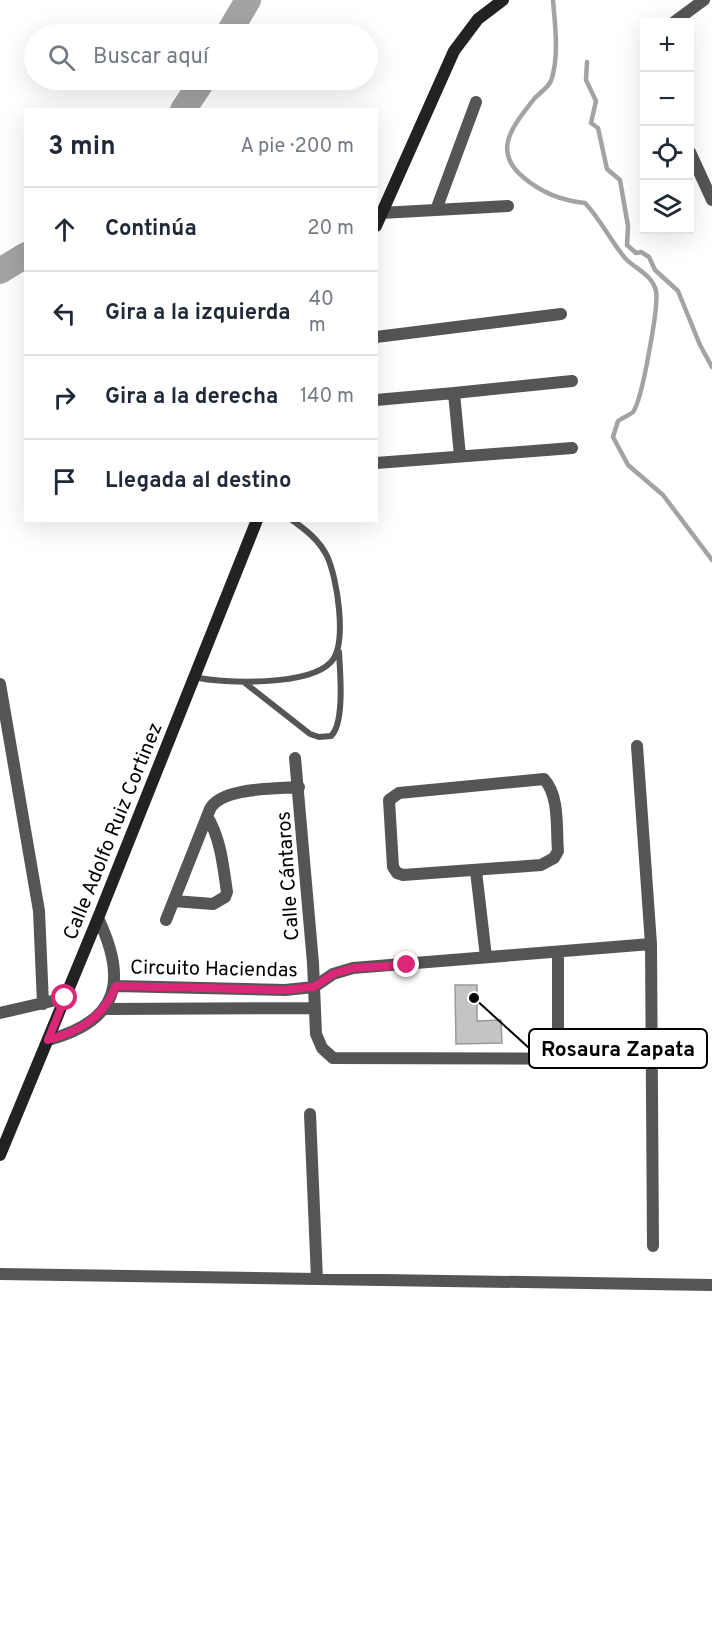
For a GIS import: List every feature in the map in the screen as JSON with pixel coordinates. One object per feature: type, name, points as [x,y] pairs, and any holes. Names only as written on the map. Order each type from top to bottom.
[{"type":"main road","points":[[379,219],[454,51],[478,19],[499,1]]},
{"type":"main road","name":"Calle Adolfo Ruiz Cortinez","points":[[0,1155],[99,918],[256,522]]},
{"type":"street","points":[[679,18],[704,0]]},
{"type":"street","points":[[436,210],[476,102]]},
{"type":"street","points":[[694,160],[710,192]]},
{"type":"street","points":[[379,219],[436,210],[508,206]]},
{"type":"street","points":[[378,337],[561,314]]},
{"type":"street","points":[[378,400],[572,381]]},
{"type":"street","points":[[454,393],[460,456]]},
{"type":"street","points":[[378,463],[572,448]]},
{"type":"street","points":[[0,684],[39,911],[43,1004]]},
{"type":"street","points":[[637,746],[651,944],[653,1246]]},
{"type":"street","name":"Calle Cántaros","points":[[296,758],[316,1034],[322,1048],[333,1058],[558,1060]]},
{"type":"street","points":[[544,779],[550,785],[554,800],[558,851],[554,858],[541,865],[476,871],[402,875],[397,873],[391,859],[389,800],[405,791],[544,779]]},
{"type":"street","points":[[166,920],[207,816],[218,798],[236,793],[299,787]]},
{"type":"street","points":[[174,901],[213,904],[225,897],[221,854],[214,829],[207,816]]},
{"type":"street","points":[[476,871],[486,957]]},
{"type":"street","points":[[48,1040],[86,1026],[105,1009],[116,986],[115,965],[99,918]]},
{"type":"street","name":"Circuito Haciendas","points":[[116,986],[263,991],[314,987],[333,974],[353,968],[651,944]]},
{"type":"street","points":[[558,952],[558,1060],[651,1059]]},
{"type":"street","points":[[0,1013],[65,998]]},
{"type":"street","name":"Circuito Haciendas","points":[[105,1009],[314,1008]]},
{"type":"street","points":[[310,1114],[317,1279]]},
{"type":"street","points":[[0,1274],[712,1285]]},
{"type":"lane","points":[[245,683],[310,734],[319,737],[331,736],[337,725],[341,683],[335,579],[318,542],[294,522]]},
{"type":"lane","points":[[194,677],[213,682],[245,683],[278,680],[316,671],[331,663],[338,651]]},
{"type":"building","points":[[455,985],[477,985],[477,1021],[501,1020],[502,1043],[456,1044]]},
{"type":"waterway","points":[[234,24],[248,0]]},
{"type":"waterway","points":[[553,0],[556,49],[552,78],[513,128],[507,147],[508,157],[513,167],[537,187],[559,198],[585,203],[625,258],[647,276],[654,285],[655,314],[641,390],[633,412],[618,421],[613,437],[628,465],[663,495],[712,560]]},
{"type":"waterway","points":[[587,62],[586,80],[596,101],[591,123],[598,128],[607,169],[620,180],[628,226],[627,245],[636,253],[641,252],[649,257],[655,270],[678,291],[700,345],[712,367]]},
{"type":"waterway","points":[[184,108],[196,90]]},
{"type":"waterway","points":[[0,271],[24,256]]},
{"type":"place","name":"Rosaura Zapata","points":[[474,998]]},
{"type":"route","points":[[65,998],[48,1040],[68,1035],[95,1019],[105,1009],[116,986],[285,990],[314,987],[333,974],[353,968],[407,965]]}]
